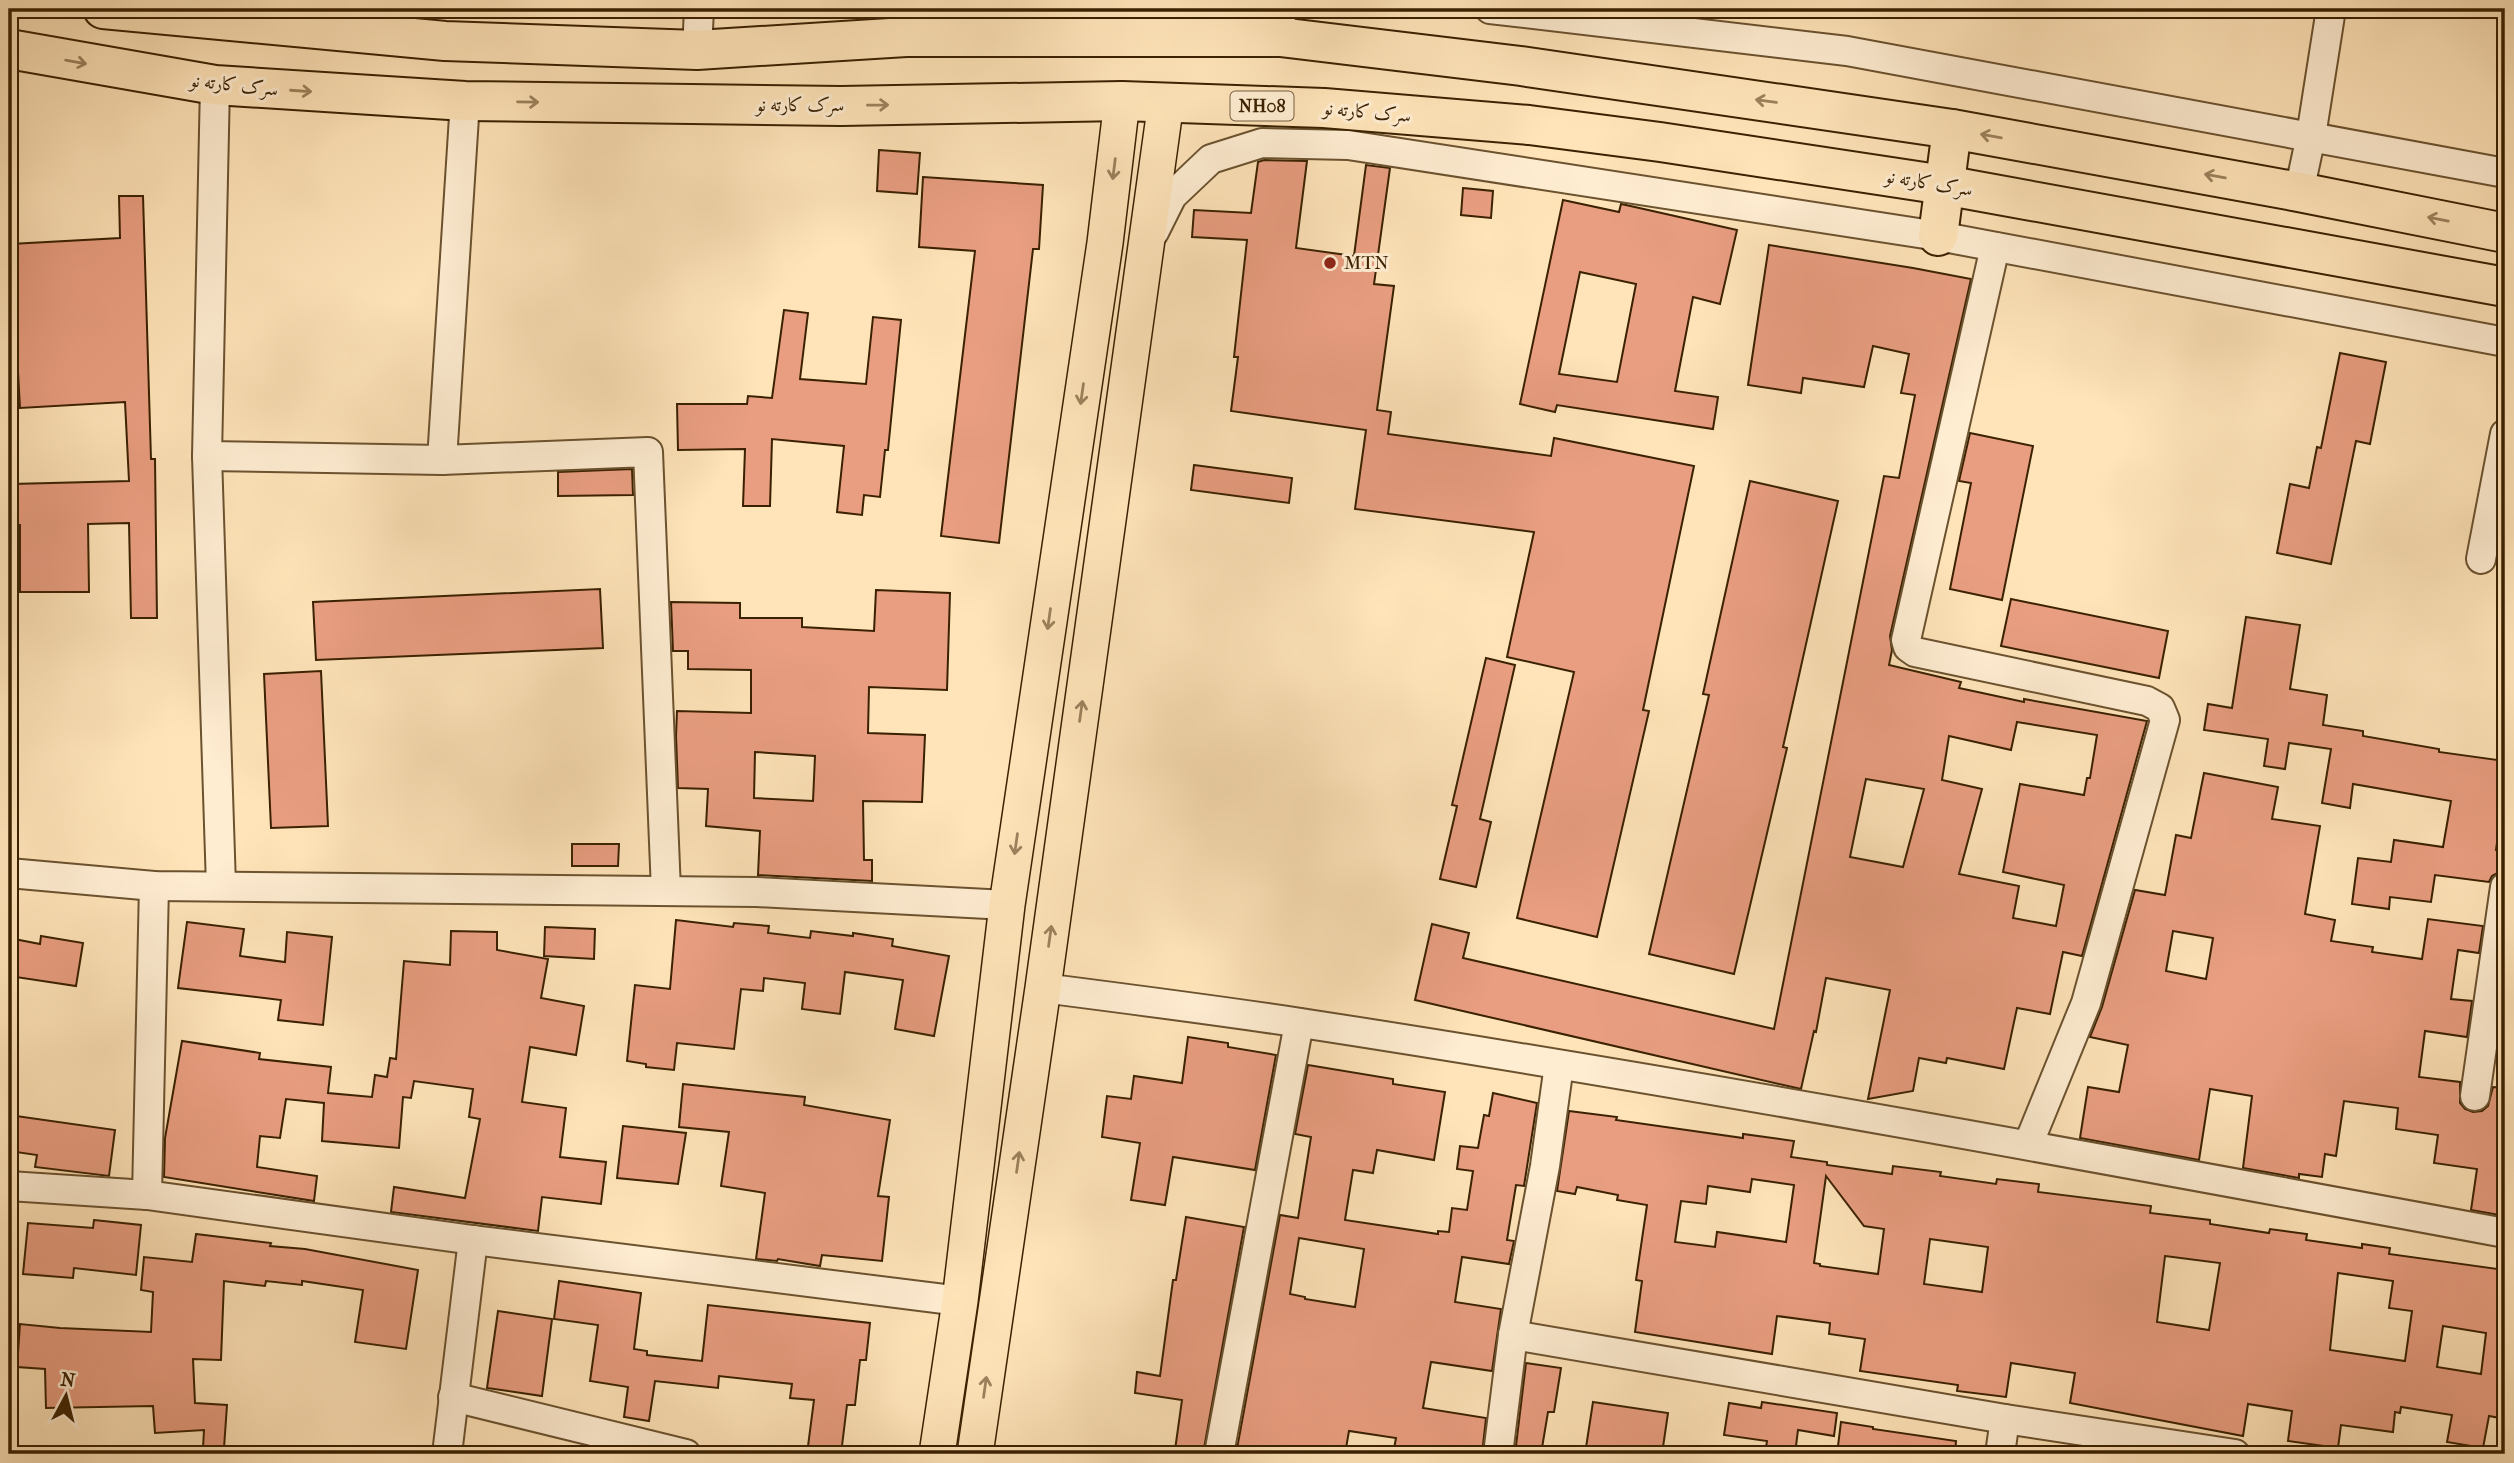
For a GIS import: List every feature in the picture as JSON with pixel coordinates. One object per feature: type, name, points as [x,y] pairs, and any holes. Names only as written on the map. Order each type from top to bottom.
[{"type":"highway","points":[[103,9],[445,41],[697,50],[906,37],[1280,23],[1521,66],[1952,129],[2299,191],[2505,233]]},
{"type":"highway","name":"سرک کارته نو","points":[[9,49],[215,85],[465,102],[841,106],[1122,101],[1324,108],[1529,125],[1944,185],[2505,287]]},
{"type":"highway","points":[[1660,142],[1668,87]]},
{"type":"highway","points":[[1938,236],[1952,129]]},
{"type":"main road","points":[[937,1454],[960,1301],[1007,905],[1105,243],[1122,101]]},
{"type":"main road","points":[[975,1454],[1043,988],[1166,102]]},
{"type":"main road","points":[[1105,243],[1146,248]]},
{"type":"street","points":[[697,50],[699,9]]},
{"type":"street","points":[[906,37],[955,9]]},
{"type":"street","points":[[1490,9],[1847,51],[2505,173]]},
{"type":"street","points":[[2299,191],[2311,136],[2331,9]]},
{"type":"street","points":[[215,85],[207,456],[221,886]]},
{"type":"street","points":[[442,460],[465,102]]},
{"type":"street","points":[[1146,248],[1171,196],[1211,159],[1262,143],[1349,145],[1938,236],[2505,342]]},
{"type":"street","points":[[1995,247],[1906,640],[1908,647],[1915,652],[2147,701],[2160,708],[2165,720],[2086,1003],[2028,1145]]},
{"type":"street","points":[[2481,559],[2505,434]]},
{"type":"street","points":[[207,456],[442,460],[648,452],[666,891]]},
{"type":"street","points":[[9,873],[154,886],[757,892],[1007,905]]},
{"type":"street","points":[[147,1195],[154,886]]},
{"type":"street","points":[[2475,1096],[2505,887]]},
{"type":"street","points":[[1043,988],[1299,1023],[1559,1065],[2028,1145],[2505,1233]]},
{"type":"street","points":[[1219,1454],[1299,1023]]},
{"type":"street","points":[[1498,1454],[1513,1335],[1545,1166],[1559,1065]]},
{"type":"street","points":[[9,1186],[147,1195],[473,1240],[960,1301]]},
{"type":"street","points":[[447,1454],[473,1240]]},
{"type":"street","points":[[1513,1335],[2005,1419],[2235,1454]]},
{"type":"street","points":[[453,1397],[686,1454]]},
{"type":"street","points":[[2000,1454],[2005,1419]]},
{"type":"building","points":[[879,150],[920,153],[917,194],[877,191]]},
{"type":"building","points":[[1307,161],[1296,248],[1354,256],[1366,165],[1390,168],[1374,284],[1394,286],[1377,410],[1391,412],[1388,434],[1551,456],[1554,438],[1694,466],[1643,710],[1649,711],[1597,937],[1517,918],[1574,672],[1507,657],[1534,532],[1355,509],[1366,430],[1231,411],[1247,240],[1192,237],[1194,210],[1251,213],[1258,162]]},
{"type":"building","points":[[923,177],[1043,185],[1039,249],[1033,249],[999,543],[941,536],[975,251],[919,247]]},
{"type":"building","points":[[1463,188],[1493,191],[1491,218],[1461,215]]},
{"type":"building","points":[[119,196],[143,196],[151,459],[155,459],[157,618],[131,618],[129,523],[88,524],[89,592],[20,592],[20,525],[13,525],[12,484],[129,481],[125,402],[20,408],[11,244],[120,238]]},
{"type":"building","points":[[1563,200],[1619,212],[1621,204],[1737,230],[1720,304],[1693,297],[1675,391],[1718,397],[1713,429],[1557,405],[1555,412],[1520,404]],"holes":[[[1580,272],[1636,284],[1617,382],[1559,374]]]},
{"type":"building","points":[[1769,245],[1971,279],[1890,636],[1892,650],[1889,665],[1961,682],[1959,688],[2024,702],[2024,699],[2147,721],[2082,956],[2063,952],[2050,1014],[2017,1008],[2004,1069],[1947,1058],[1946,1063],[1919,1058],[1913,1091],[1868,1099],[1890,990],[1826,978],[1816,1032],[1814,1031],[1801,1089],[1415,1000],[1432,924],[1469,933],[1463,958],[1774,1029],[1884,476],[1899,478],[1915,395],[1901,393],[1909,354],[1873,346],[1864,387],[1803,378],[1801,393],[1748,385]],"holes":[[[2017,722],[2097,735],[2090,778],[2087,778],[2084,795],[2020,784],[2003,872],[2064,885],[2056,926],[2013,918],[2019,886],[1959,874],[1982,789],[1942,780],[1949,736],[2011,750]],[[1866,779],[1924,789],[1903,867],[1850,857]]]},
{"type":"building","points":[[784,310],[808,313],[800,379],[866,384],[873,317],[901,320],[888,450],[885,450],[880,497],[864,495],[862,515],[837,512],[844,446],[772,439],[770,506],[743,506],[745,449],[678,450],[677,404],[747,404],[748,396],[772,398]]},
{"type":"building","points":[[2340,353],[2386,362],[2370,444],[2356,441],[2331,564],[2277,553],[2290,484],[2309,488],[2317,447],[2321,448]]},
{"type":"building","points":[[1970,433],[2033,446],[2002,600],[1950,589],[1971,483],[1959,481]]},
{"type":"building","points":[[1194,465],[1292,478],[1289,503],[1191,490]]},
{"type":"building","points":[[632,469],[633,495],[558,496],[558,472]]},
{"type":"building","points":[[1750,481],[1838,501],[1783,747],[1787,748],[1734,974],[1649,954],[1709,695],[1703,694]]},
{"type":"building","points":[[600,589],[603,648],[316,660],[313,602]]},
{"type":"building","points":[[876,590],[950,593],[947,690],[869,687],[868,733],[925,735],[922,802],[863,801],[864,860],[872,860],[872,881],[758,875],[760,831],[706,826],[708,789],[678,788],[676,736],[677,711],[751,713],[751,670],[688,669],[688,651],[673,651],[671,602],[740,603],[740,618],[802,618],[802,627],[874,631]],"holes":[[[755,752],[815,756],[813,801],[754,798]]]},
{"type":"building","points":[[2011,599],[2168,631],[2159,678],[2001,646]]},
{"type":"building","points":[[2246,617],[2300,625],[2290,689],[2327,695],[2323,725],[2363,731],[2363,736],[2439,749],[2439,752],[2505,761],[2505,787],[2496,850],[2504,851],[2501,871],[2492,876],[2489,882],[2435,875],[2431,902],[2390,897],[2389,909],[2352,904],[2358,858],[2391,862],[2394,840],[2443,847],[2451,801],[2353,784],[2350,808],[2322,803],[2331,749],[2289,743],[2285,769],[2264,766],[2268,739],[2204,730],[2208,704],[2232,708]]},
{"type":"building","points":[[1486,658],[1515,665],[1480,819],[1491,822],[1476,887],[1440,879],[1457,806],[1452,805]]},
{"type":"building","points":[[321,671],[328,826],[271,828],[264,674]]},
{"type":"building","points":[[2204,773],[2278,787],[2272,819],[2320,826],[2305,914],[2335,920],[2331,941],[2373,947],[2372,952],[2422,959],[2428,919],[2483,926],[2479,953],[2458,950],[2451,999],[2472,1001],[2467,1037],[2425,1031],[2419,1077],[2460,1082],[2460,1103],[2473,1112],[2482,1111],[2488,1106],[2493,1087],[2505,1088],[2505,1216],[2471,1210],[2477,1169],[2434,1163],[2438,1135],[2396,1129],[2398,1108],[2344,1101],[2336,1156],[2325,1154],[2322,1177],[2299,1174],[2299,1178],[2243,1168],[2252,1096],[2210,1089],[2199,1160],[2080,1138],[2088,1087],[2119,1092],[2128,1045],[2090,1037],[2102,1007],[2135,890],[2165,895],[2176,835],[2191,838]],"holes":[[[2173,931],[2213,938],[2206,979],[2166,971]]]},
{"type":"building","points":[[572,844],[619,844],[618,866],[572,866]]},
{"type":"building","points":[[676,920],[733,927],[734,923],[769,926],[768,933],[810,938],[811,931],[853,936],[853,933],[893,939],[892,946],[949,956],[934,1036],[895,1029],[903,980],[845,972],[840,1014],[802,1009],[805,983],[764,978],[763,991],[741,989],[734,1049],[677,1043],[674,1070],[646,1067],[646,1064],[627,1061],[635,985],[670,989]]},
{"type":"building","points":[[187,922],[244,929],[240,956],[285,962],[287,932],[332,937],[323,1025],[278,1020],[281,1000],[178,988]]},
{"type":"building","points":[[545,927],[595,929],[594,959],[544,956]]},
{"type":"building","points":[[451,931],[497,932],[497,950],[548,959],[541,998],[584,1006],[576,1055],[530,1047],[522,1102],[566,1108],[560,1157],[606,1162],[601,1204],[542,1197],[538,1231],[391,1212],[394,1187],[465,1198],[480,1119],[469,1117],[473,1089],[414,1081],[411,1098],[403,1097],[399,1148],[322,1141],[324,1103],[286,1099],[280,1138],[260,1136],[257,1167],[317,1176],[314,1201],[164,1177],[165,1138],[182,1041],[260,1053],[259,1059],[331,1067],[328,1093],[372,1097],[375,1075],[387,1077],[390,1058],[396,1059],[404,961],[450,965]]},
{"type":"building","points":[[41,936],[83,943],[76,986],[9,976],[9,938],[40,944]]},
{"type":"building","points":[[1188,1037],[1228,1043],[1228,1047],[1276,1055],[1255,1170],[1173,1157],[1165,1205],[1131,1200],[1140,1143],[1102,1137],[1107,1096],[1131,1099],[1134,1076],[1182,1083]]},
{"type":"building","points":[[1308,1065],[1393,1079],[1393,1084],[1445,1092],[1434,1160],[1377,1150],[1373,1173],[1353,1170],[1345,1220],[1438,1234],[1438,1231],[1449,1232],[1452,1208],[1467,1210],[1473,1171],[1457,1169],[1460,1146],[1478,1148],[1484,1115],[1489,1116],[1493,1093],[1537,1103],[1524,1186],[1516,1185],[1507,1240],[1514,1241],[1509,1264],[1462,1257],[1455,1302],[1501,1309],[1492,1371],[1431,1362],[1423,1408],[1486,1418],[1482,1454],[1393,1454],[1396,1438],[1349,1431],[1345,1454],[1286,1454],[1250,1449],[1250,1454],[1236,1454],[1280,1215],[1298,1218],[1311,1137],[1295,1134]],"holes":[[[1299,1238],[1364,1249],[1355,1307],[1290,1294]]]},
{"type":"building","points":[[683,1084],[805,1097],[804,1105],[890,1120],[878,1196],[889,1197],[882,1261],[822,1255],[820,1266],[778,1259],[756,1259],[765,1193],[721,1186],[729,1132],[679,1127]]},
{"type":"building","points":[[1569,1111],[1743,1138],[1743,1134],[1794,1141],[1791,1157],[1827,1162],[1827,1165],[1892,1174],[1893,1166],[1941,1172],[1940,1176],[1996,1184],[1997,1179],[2039,1184],[2038,1192],[2151,1206],[2150,1213],[2210,1220],[2210,1224],[2269,1233],[2270,1229],[2307,1234],[2306,1240],[2362,1248],[2362,1244],[2390,1248],[2389,1254],[2505,1270],[2505,1419],[2489,1416],[2483,1448],[2447,1442],[2452,1415],[2401,1407],[2400,1413],[2395,1412],[2393,1432],[2341,1425],[2338,1448],[2288,1441],[2292,1411],[2248,1404],[2243,1436],[2070,1403],[2075,1373],[2011,1363],[2006,1397],[1957,1391],[1958,1385],[1860,1371],[1865,1339],[1829,1334],[1830,1323],[1777,1316],[1772,1354],[1635,1332],[1642,1281],[1636,1280],[1647,1205],[1617,1200],[1618,1195],[1577,1187],[1575,1194],[1557,1191]],"holes":[[[1826,1176],[1864,1226],[1884,1229],[1878,1274],[1814,1263]],[[1752,1179],[1794,1185],[1786,1242],[1717,1232],[1715,1247],[1675,1242],[1681,1201],[1706,1204],[1708,1186],[1750,1192]],[[1930,1239],[1988,1247],[1982,1292],[1924,1284]],[[2165,1256],[2220,1263],[2209,1330],[2157,1322]],[[2338,1273],[2393,1281],[2389,1308],[2412,1311],[2405,1361],[2330,1350]],[[2443,1326],[2486,1333],[2481,1374],[2437,1367]]]},
{"type":"building","points":[[9,1115],[115,1130],[109,1176],[35,1167],[37,1155],[9,1151]]},
{"type":"building","points":[[623,1126],[686,1133],[678,1184],[617,1178]]},
{"type":"building","points":[[1186,1217],[1244,1227],[1203,1454],[1175,1450],[1182,1400],[1135,1393],[1137,1372],[1160,1376],[1173,1280],[1176,1280]]},
{"type":"building","points":[[94,1220],[141,1225],[136,1275],[74,1268],[73,1278],[23,1274],[28,1223],[93,1228]]},
{"type":"building","points":[[196,1234],[271,1243],[270,1246],[305,1249],[418,1270],[406,1349],[355,1342],[363,1290],[302,1281],[302,1285],[266,1281],[265,1286],[224,1281],[221,1360],[193,1359],[195,1403],[227,1405],[224,1448],[203,1448],[204,1430],[155,1433],[153,1406],[46,1408],[45,1369],[17,1367],[20,1324],[151,1332],[153,1292],[141,1290],[144,1257],[192,1262]]},
{"type":"building","points":[[559,1281],[641,1293],[634,1349],[647,1351],[647,1355],[702,1361],[708,1305],[870,1323],[866,1360],[860,1360],[855,1405],[847,1405],[841,1454],[807,1454],[814,1400],[790,1398],[792,1384],[719,1376],[718,1388],[655,1381],[649,1421],[624,1417],[628,1387],[590,1381],[598,1325],[554,1319]]},
{"type":"building","points":[[498,1311],[552,1319],[542,1396],[487,1388]]},
{"type":"building","points":[[1526,1363],[1561,1368],[1554,1412],[1548,1412],[1541,1454],[1515,1454]]},
{"type":"building","points":[[1593,1402],[1668,1413],[1662,1454],[1585,1454]]},
{"type":"building","points":[[1762,1402],[1837,1413],[1834,1436],[1798,1430],[1795,1454],[1765,1454],[1767,1441],[1724,1435],[1729,1403],[1761,1408]]},
{"type":"building","points":[[1841,1422],[1956,1441],[1955,1454],[1837,1454]]},
{"type":"place","name":"MTN","points":[[1330,263]]}]
